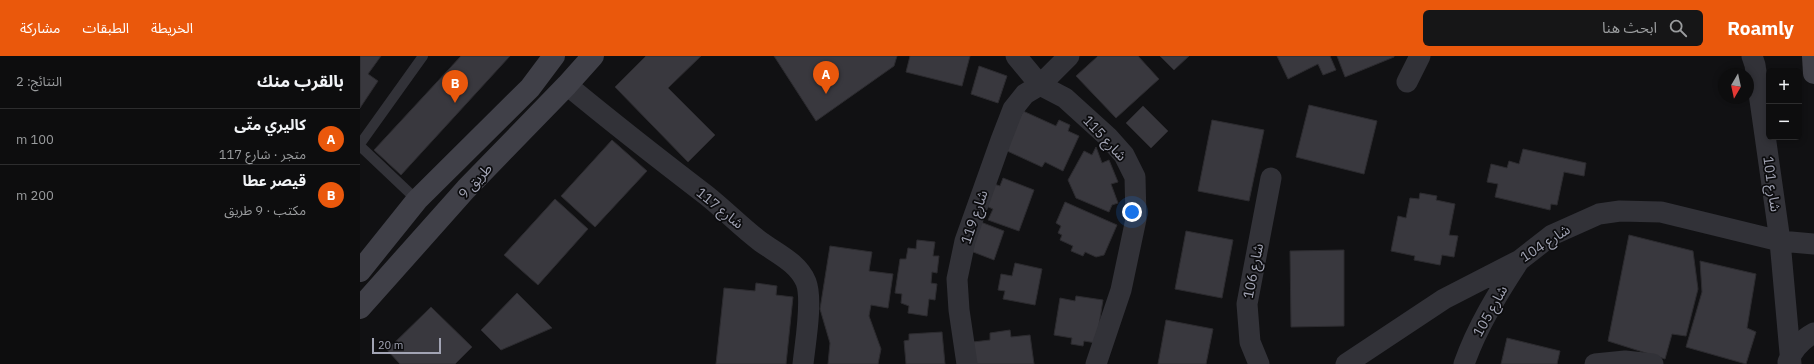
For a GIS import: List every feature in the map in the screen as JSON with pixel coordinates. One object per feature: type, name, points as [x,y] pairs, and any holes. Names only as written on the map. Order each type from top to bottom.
[{"type":"street","name":"9 طريق","points":[[360,271],[417,200],[530,88],[554,56]]},
{"type":"street","name":"9 طريق","points":[[360,308],[466,189],[567,85],[593,56]]},
{"type":"street","name":"شارع 115","points":[[1016,56],[1040,85],[1066,98],[1108,137],[1124,155],[1135,177],[1136,219],[1132,242],[1121,290],[1096,364]]},
{"type":"street","name":"شارع 119","points":[[967,364],[959,310],[957,279],[963,248],[1013,109],[1025,94],[1040,85],[1069,56]]},
{"type":"street","points":[[1407,82],[1420,56]]},
{"type":"street","name":"شارع 101","points":[[1752,56],[1780,242],[1793,361]]},
{"type":"street","points":[[1813,56],[1814,73]]},
{"type":"street","name":"شارع 117","points":[[567,85],[707,196],[761,242],[790,262],[803,276],[807,285],[809,297],[803,364]]},
{"type":"street","name":"شارع 106","points":[[1259,364],[1250,342],[1247,304],[1271,178]]},
{"type":"street","name":"شارع 104","points":[[1346,364],[1444,299],[1520,260],[1552,235],[1578,222],[1599,214],[1620,211],[1661,212],[1780,242],[1814,244]]},
{"type":"street","name":"شارع 105","points":[[1464,364],[1483,321],[1520,260]]},
{"type":"street","points":[[1793,361],[1802,341],[1814,333]]},
{"type":"street","points":[[1595,364],[1625,361],[1652,364]]},
{"type":"lane","points":[[417,200],[360,145],[423,56]]},
{"type":"building","points":[[360,56],[381,56],[368,74],[378,81],[360,108]]},
{"type":"building","points":[[461,56],[510,56],[401,175],[374,150]]},
{"type":"building","points":[[646,56],[701,56],[668,88],[715,135],[688,162],[615,87]]},
{"type":"building","points":[[774,56],[897,56],[894,66],[816,121]]},
{"type":"building","points":[[910,56],[970,56],[962,86],[906,72]]},
{"type":"building","points":[[1098,56],[1138,56],[1159,79],[1116,118],[1076,76]]},
{"type":"building","points":[[1160,56],[1189,56],[1174,70]]},
{"type":"building","points":[[1277,56],[1330,56],[1336,70],[1323,75],[1318,64],[1288,79]]},
{"type":"building","points":[[1337,56],[1394,56],[1394,57],[1345,77]]},
{"type":"building","points":[[979,66],[1007,76],[998,103],[971,94]]},
{"type":"building","points":[[1309,105],[1377,121],[1364,174],[1296,157]]},
{"type":"building","points":[[1143,106],[1168,131],[1151,148],[1126,123]]},
{"type":"building","points":[[1023,111],[1056,126],[1059,120],[1070,125],[1068,131],[1079,136],[1063,171],[1045,162],[1042,167],[1005,150]]},
{"type":"building","points":[[1212,120],[1264,130],[1249,201],[1198,191]]},
{"type":"building","points":[[612,140],[647,171],[595,227],[561,196]]},
{"type":"building","points":[[1096,147],[1102,163],[1109,160],[1118,182],[1111,184],[1118,203],[1112,205],[1109,212],[1076,198],[1068,180],[1084,151],[1092,155]]},
{"type":"building","points":[[1523,149],[1586,163],[1584,176],[1564,172],[1557,205],[1551,204],[1550,210],[1495,197],[1498,184],[1487,182],[1491,164],[1507,168],[1509,161],[1519,164]]},
{"type":"building","points":[[1003,178],[1034,190],[1019,231],[988,220],[993,209],[986,206],[994,184],[1000,186]]},
{"type":"building","points":[[1420,193],[1437,196],[1436,200],[1455,204],[1449,235],[1458,236],[1454,257],[1442,255],[1440,265],[1414,260],[1415,256],[1391,251],[1398,216],[1406,218],[1410,198],[1419,199]]},
{"type":"building","points":[[555,199],[588,229],[538,285],[504,255]]},
{"type":"building","points":[[1065,202],[1117,225],[1104,255],[1096,257],[1085,252],[1083,256],[1071,251],[1073,246],[1060,240],[1062,235],[1058,233],[1061,226],[1056,223]]},
{"type":"building","points":[[978,221],[1004,231],[994,260],[968,250]]},
{"type":"building","points":[[1186,231],[1233,240],[1222,298],[1175,289]]},
{"type":"building","points":[[1629,235],[1693,251],[1698,289],[1686,336],[1672,334],[1665,359],[1608,341]]},
{"type":"building","points":[[917,240],[935,242],[933,256],[939,256],[937,273],[932,272],[931,283],[937,284],[935,300],[929,299],[927,316],[908,313],[909,306],[901,303],[902,294],[895,293],[900,259],[906,259],[908,248],[916,249]]},
{"type":"building","points":[[830,246],[872,252],[869,271],[893,274],[888,308],[871,305],[869,316],[881,349],[878,364],[828,364],[830,343],[820,309]]},
{"type":"building","points":[[1344,250],[1344,326],[1291,327],[1290,251]]},
{"type":"building","points":[[1700,261],[1756,274],[1747,328],[1756,332],[1746,364],[1686,347],[1702,292]]},
{"type":"building","points":[[1015,263],[1042,269],[1035,305],[1003,299],[1005,291],[998,290],[1001,274],[1012,276]]},
{"type":"building","points":[[756,283],[777,286],[776,295],[793,297],[786,364],[716,364],[724,288],[755,291]]},
{"type":"building","points":[[517,293],[552,328],[501,350],[481,330]]},
{"type":"building","points":[[1076,296],[1103,300],[1096,343],[1084,341],[1083,346],[1071,344],[1072,338],[1054,335],[1060,298],[1075,301]]},
{"type":"building","points":[[431,307],[472,347],[455,364],[400,364],[387,350]]},
{"type":"building","points":[[1166,320],[1213,329],[1206,364],[1158,364]]},
{"type":"building","points":[[1010,330],[1011,337],[1030,335],[1034,364],[976,364],[973,342],[990,340],[990,333]]},
{"type":"building","points":[[942,332],[945,364],[906,364],[904,341],[909,340],[909,334]]},
{"type":"building","points":[[1507,338],[1560,351],[1557,364],[1501,364]]},
{"type":"place","name":"كاليري متّى","points":[[826,94]]},
{"type":"place","name":"قيصر عطا","points":[[455,103]]}]
